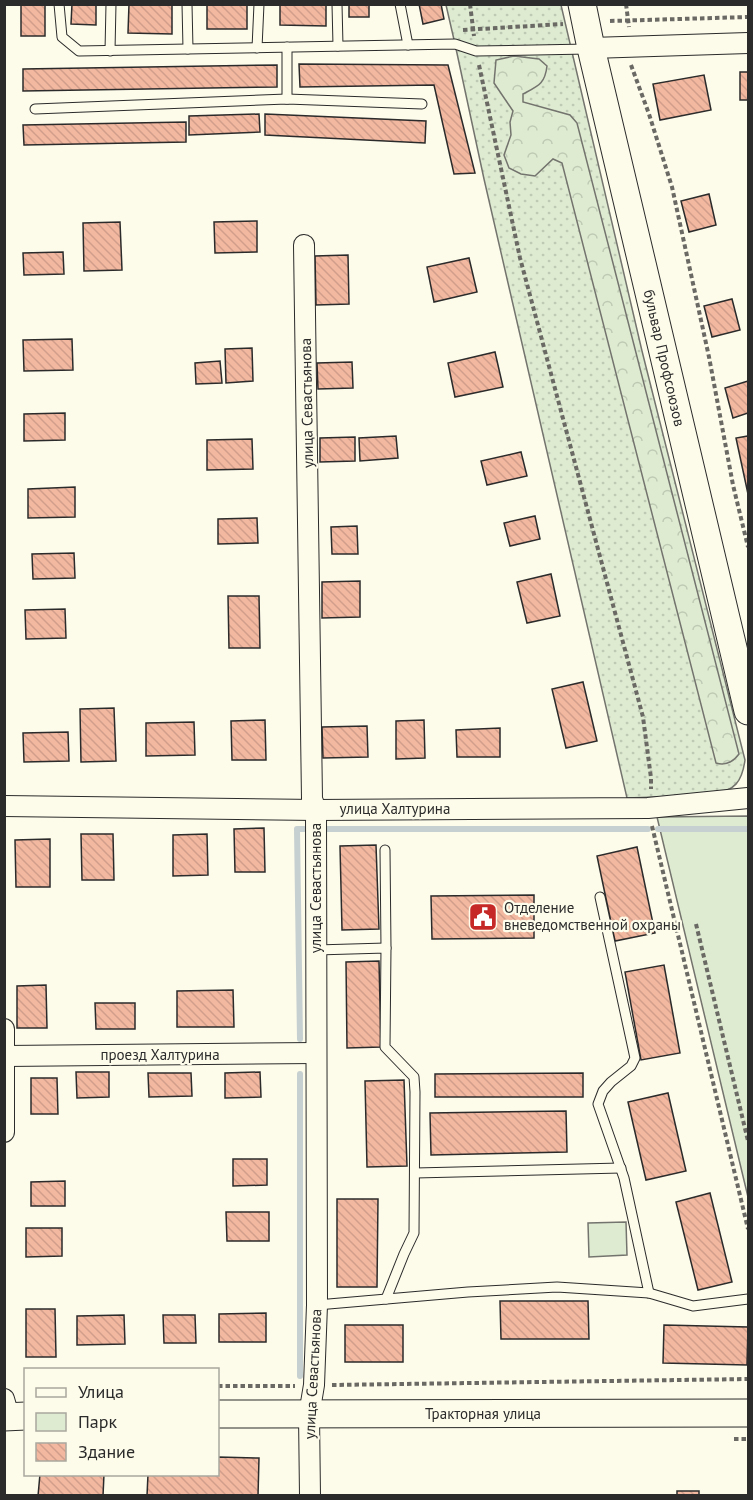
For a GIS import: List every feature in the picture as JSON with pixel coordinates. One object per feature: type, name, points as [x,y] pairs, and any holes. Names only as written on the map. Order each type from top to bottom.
[{"type":"main road","name":"бульвар Профсоюзов","points":[[582,4],[748,711]]},
{"type":"main road","name":"Тракторная улица","points":[[219,1414],[748,1413]]},
{"type":"street","points":[[591,48],[748,43]]},
{"type":"street","name":"улица Севастьянова","points":[[304,245],[312,799],[316,810],[317,1305],[314,1385],[309,1415],[310,1496]]},
{"type":"street","name":"улица Халтурина","points":[[4,806],[316,810],[648,808],[748,798]]},
{"type":"street","points":[[4,1029],[6,1056],[4,1132]]},
{"type":"street","name":"проезд Халтурина","points":[[6,1056],[315,1053]]},
{"type":"lane","points":[[59,4],[62,37],[79,51],[455,44],[476,51],[591,48]]},
{"type":"lane","points":[[110,51],[111,4]]},
{"type":"lane","points":[[188,4],[188,49]]},
{"type":"lane","points":[[257,48],[259,4]]},
{"type":"lane","points":[[337,4],[338,46]]},
{"type":"lane","points":[[400,4],[408,45]]},
{"type":"lane","points":[[286,99],[287,47]]},
{"type":"lane","points":[[35,109],[286,99],[422,104]]},
{"type":"lane","points":[[385,850],[385,1047],[414,1077],[416,1092],[414,1233],[386,1299]]},
{"type":"lane","points":[[600,897],[635,1058],[631,1066],[603,1091],[598,1104],[624,1178],[649,1293]]},
{"type":"lane","points":[[316,950],[386,948]]},
{"type":"lane","points":[[415,1173],[621,1168]]},
{"type":"lane","points":[[317,1305],[557,1287],[649,1293],[693,1306],[748,1299]]},
{"type":"path","points":[[470,4],[476,51],[520,258],[643,717],[651,778],[648,808],[748,1229]]},
{"type":"path","points":[[626,4],[629,19],[631,68],[649,114],[672,187],[709,357],[733,485],[748,547]]},
{"type":"path","points":[[696,924],[748,1141]]},
{"type":"path","points":[[219,1386],[748,1379]]},
{"type":"green space","points":[[446,5],[561,5],[642,351],[745,760],[742,774],[736,784],[727,791],[713,795],[627,798]]},
{"type":"green space","points":[[514,56],[539,59],[547,66],[545,77],[540,84],[523,94],[523,102],[570,115],[577,123],[739,754],[726,764],[716,763],[562,163],[553,159],[535,176],[521,174],[509,168],[504,155],[511,135],[510,122],[513,111],[494,83],[496,60]]},
{"type":"green space","points":[[748,816],[748,1197],[657,817]]},
{"type":"green space","points":[[626,1222],[627,1255],[589,1257],[588,1223]]},
{"type":"building","points":[[21,4],[45,4],[45,36],[21,36]]},
{"type":"building","points":[[72,4],[96,4],[96,25],[71,24]]},
{"type":"building","points":[[129,4],[172,4],[172,34],[128,33]]},
{"type":"building","points":[[207,4],[247,4],[247,29],[207,29]]},
{"type":"building","points":[[280,4],[326,4],[326,26],[280,25]]},
{"type":"building","points":[[349,4],[369,4],[369,17],[349,17]]},
{"type":"building","points":[[419,4],[441,4],[444,19],[423,24]]},
{"type":"building","points":[[299,64],[448,65],[475,173],[454,174],[434,85],[300,87]]},
{"type":"building","points":[[277,65],[277,87],[23,91],[23,69]]},
{"type":"building","points":[[740,72],[748,72],[748,100],[740,100]]},
{"type":"building","points":[[704,75],[711,110],[660,120],[653,84]]},
{"type":"building","points":[[259,114],[260,132],[189,135],[189,116]]},
{"type":"building","points":[[265,114],[426,121],[425,143],[265,135]]},
{"type":"building","points":[[186,122],[186,142],[24,145],[23,125]]},
{"type":"building","points":[[709,194],[716,225],[689,232],[681,201]]},
{"type":"building","points":[[257,221],[257,252],[215,253],[214,222]]},
{"type":"building","points":[[120,222],[122,270],[84,271],[83,223]]},
{"type":"building","points":[[63,252],[64,274],[24,275],[23,253]]},
{"type":"building","points":[[348,255],[349,304],[316,305],[315,256]]},
{"type":"building","points":[[469,258],[477,292],[434,302],[427,267]]},
{"type":"building","points":[[732,299],[740,330],[712,337],[704,306]]},
{"type":"building","points":[[72,339],[73,370],[24,371],[23,340]]},
{"type":"building","points":[[252,348],[253,381],[226,383],[225,349]]},
{"type":"building","points":[[495,352],[503,387],[455,397],[448,363]]},
{"type":"building","points":[[220,361],[222,383],[196,384],[195,363]]},
{"type":"building","points":[[352,362],[353,388],[318,389],[317,363]]},
{"type":"building","points":[[748,381],[748,413],[733,418],[725,388]]},
{"type":"building","points":[[65,413],[65,440],[24,441],[24,414]]},
{"type":"building","points":[[396,436],[398,458],[360,461],[359,438]]},
{"type":"building","points":[[748,436],[748,494],[736,438]]},
{"type":"building","points":[[355,437],[355,461],[320,462],[320,438]]},
{"type":"building","points":[[252,439],[253,469],[207,470],[207,440]]},
{"type":"building","points":[[521,452],[527,476],[487,485],[481,461]]},
{"type":"building","points":[[75,487],[75,517],[28,518],[28,489]]},
{"type":"building","points":[[535,516],[540,539],[510,546],[504,523]]},
{"type":"building","points":[[257,518],[258,543],[218,544],[218,519]]},
{"type":"building","points":[[357,526],[358,554],[332,554],[331,527]]},
{"type":"building","points":[[74,553],[75,578],[33,579],[32,554]]},
{"type":"building","points":[[551,574],[560,616],[527,623],[517,582]]},
{"type":"building","points":[[360,581],[360,617],[322,618],[322,582]]},
{"type":"building","points":[[228,596],[259,596],[260,648],[229,648]]},
{"type":"building","points":[[65,609],[66,638],[26,639],[25,610]]},
{"type":"building","points":[[583,682],[597,741],[566,748],[552,689]]},
{"type":"building","points":[[114,708],[116,761],[81,762],[80,709]]},
{"type":"building","points":[[265,720],[266,760],[232,760],[231,721]]},
{"type":"building","points":[[424,720],[425,758],[396,759],[396,721]]},
{"type":"building","points":[[194,722],[195,755],[146,756],[146,723]]},
{"type":"building","points":[[367,726],[368,757],[323,758],[322,727]]},
{"type":"building","points":[[500,728],[500,757],[457,757],[456,730]]},
{"type":"building","points":[[68,732],[69,761],[24,762],[23,733]]},
{"type":"building","points":[[264,828],[265,872],[235,872],[234,829]]},
{"type":"building","points":[[81,834],[113,834],[114,880],[82,880]]},
{"type":"building","points":[[207,834],[208,875],[173,876],[173,835]]},
{"type":"building","points":[[50,839],[50,887],[16,887],[15,840]]},
{"type":"building","points":[[376,845],[379,929],[342,930],[340,846]]},
{"type":"building","points":[[637,847],[655,933],[615,941],[597,856]]},
{"type":"building","name":"Отделение вневедомственной охраны","points":[[534,895],[534,938],[432,939],[431,896]]},
{"type":"building","points":[[379,961],[381,1047],[347,1048],[346,962]]},
{"type":"building","points":[[664,965],[680,1053],[641,1060],[625,972]]},
{"type":"building","points":[[46,985],[47,1028],[17,1028],[17,986]]},
{"type":"building","points":[[233,990],[234,1027],[177,1027],[177,991]]},
{"type":"building","points":[[95,1003],[135,1003],[135,1029],[96,1029]]},
{"type":"building","points":[[76,1072],[109,1072],[109,1097],[77,1098]]},
{"type":"building","points":[[260,1072],[261,1097],[225,1098],[225,1073]]},
{"type":"building","points":[[148,1073],[191,1073],[192,1096],[149,1097]]},
{"type":"building","points":[[583,1073],[583,1097],[435,1097],[435,1074]]},
{"type":"building","points":[[31,1078],[57,1078],[58,1114],[31,1114]]},
{"type":"building","points":[[404,1080],[407,1166],[367,1167],[365,1081]]},
{"type":"building","points":[[668,1093],[686,1171],[646,1180],[628,1102]]},
{"type":"building","points":[[566,1111],[567,1152],[431,1155],[430,1113]]},
{"type":"building","points":[[233,1159],[267,1159],[267,1185],[233,1186]]},
{"type":"building","points":[[65,1181],[65,1206],[31,1206],[31,1182]]},
{"type":"building","points":[[710,1193],[732,1282],[698,1290],[676,1202]]},
{"type":"building","points":[[337,1199],[378,1199],[377,1287],[337,1287]]},
{"type":"building","points":[[226,1212],[269,1212],[269,1241],[227,1241]]},
{"type":"building","points":[[26,1228],[62,1228],[62,1256],[26,1257]]},
{"type":"building","points":[[500,1301],[588,1301],[589,1339],[501,1339]]},
{"type":"building","points":[[26,1309],[55,1309],[56,1357],[26,1357]]},
{"type":"building","points":[[266,1313],[266,1342],[219,1342],[219,1314]]},
{"type":"building","points":[[124,1315],[125,1344],[77,1345],[77,1316]]},
{"type":"building","points":[[163,1315],[195,1315],[196,1343],[164,1343]]},
{"type":"building","points":[[345,1325],[403,1325],[403,1362],[345,1362]]},
{"type":"building","points":[[664,1325],[748,1327],[747,1365],[663,1363]]},
{"type":"building","points":[[219,1457],[259,1458],[258,1496],[147,1496],[148,1476],[219,1476]]},
{"type":"building","points":[[40,1476],[104,1476],[103,1496],[38,1496]]},
{"type":"building","points":[[677,1491],[699,1491],[699,1496],[677,1496]]},
{"type":"waterway","points":[[300,1039],[297,829],[304,829]]},
{"type":"waterway","points":[[325,829],[648,829]]},
{"type":"waterway","points":[[658,829],[748,829]]},
{"type":"waterway","points":[[300,1074],[300,1376]]},
{"type":"place","name":"Отделение вневедомственной охраны","points":[[483,917]]}]
